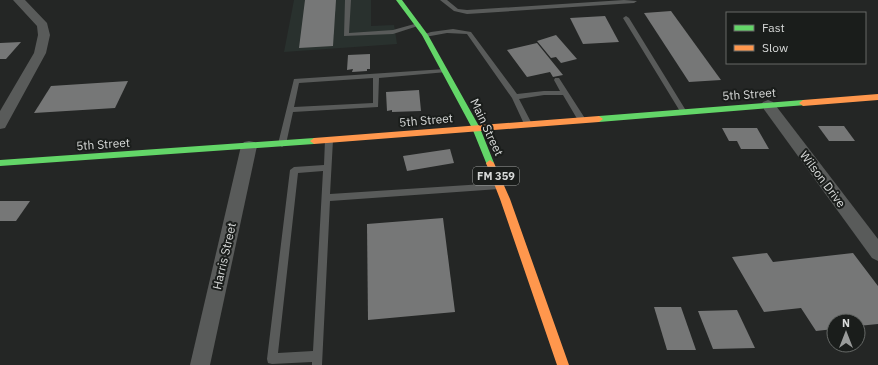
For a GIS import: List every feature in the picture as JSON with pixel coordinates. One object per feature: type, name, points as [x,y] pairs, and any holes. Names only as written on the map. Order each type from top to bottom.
[{"type":"street","points":[[0,122],[40,53],[44,36],[43,25],[20,0]]},
{"type":"street","name":"Main Street","points":[[399,0],[425,35],[476,128],[500,186],[563,365]]},
{"type":"street","name":"5th Street","points":[[0,163],[282,144],[768,104],[878,97]]},
{"type":"street","name":"Wilson Drive","points":[[768,104],[878,253]]},
{"type":"street","name":"Harris Street","points":[[200,365],[249,146]]},
{"type":"lane","points":[[348,0],[346,35],[393,32],[418,26]]},
{"type":"lane","points":[[443,0],[456,10],[467,12],[634,1]]},
{"type":"lane","points":[[626,18],[683,111]]},
{"type":"lane","points":[[425,35],[448,30],[460,30],[469,33],[515,97],[528,124]]},
{"type":"lane","points":[[282,144],[296,81],[445,71]]},
{"type":"lane","points":[[290,110],[376,105],[376,76]]},
{"type":"lane","points":[[557,80],[582,120]]},
{"type":"lane","points":[[515,97],[544,93],[566,93]]},
{"type":"lane","points":[[328,168],[294,170],[272,359],[318,360],[328,168],[329,140]]},
{"type":"lane","points":[[326,198],[500,186]]},
{"type":"shaded area","points":[[294,0],[371,0],[371,26],[394,25],[397,44],[284,52]]},
{"type":"building","points":[[305,0],[336,0],[333,46],[299,48]]},
{"type":"building","points":[[671,11],[721,80],[689,82],[644,13]]},
{"type":"building","points":[[605,16],[619,42],[583,44],[570,18]]},
{"type":"building","points":[[556,35],[577,59],[561,63],[556,57],[551,58],[537,41]]},
{"type":"building","points":[[21,42],[6,59],[0,59],[0,43]]},
{"type":"building","points":[[537,43],[563,75],[553,77],[550,72],[527,77],[507,50]]},
{"type":"building","points":[[370,54],[370,69],[367,69],[367,71],[352,72],[353,69],[347,70],[348,55]]},
{"type":"building","points":[[128,81],[115,108],[34,113],[51,86]]},
{"type":"building","points":[[419,90],[421,111],[387,111],[386,92]]},
{"type":"building","points":[[818,126],[844,126],[855,141],[829,141]]},
{"type":"building","points":[[722,128],[757,128],[769,149],[741,149],[737,141],[729,141]]},
{"type":"building","points":[[450,149],[454,163],[407,171],[403,156]]},
{"type":"building","points":[[0,201],[30,201],[16,221],[0,221]]},
{"type":"building","points":[[443,218],[455,312],[368,320],[367,224]]},
{"type":"building","points":[[767,253],[773,262],[853,253],[878,286],[878,324],[866,325],[866,313],[826,313],[826,330],[816,331],[801,308],[764,312],[732,257]]},
{"type":"building","points":[[654,307],[681,307],[696,350],[667,350]]},
{"type":"building","points":[[737,310],[755,348],[713,349],[698,311]]},
{"type":"traffic: fast","points":[[399,0],[425,35],[476,128],[490,163]]},
{"type":"traffic: fast","points":[[599,119],[803,103]]},
{"type":"traffic: fast","points":[[0,163],[314,141]]},
{"type":"traffic: slow","points":[[803,103],[878,97]]},
{"type":"traffic: slow","points":[[314,141],[599,119]]},
{"type":"traffic: slow","points":[[490,163],[505,199],[563,365]]}]
